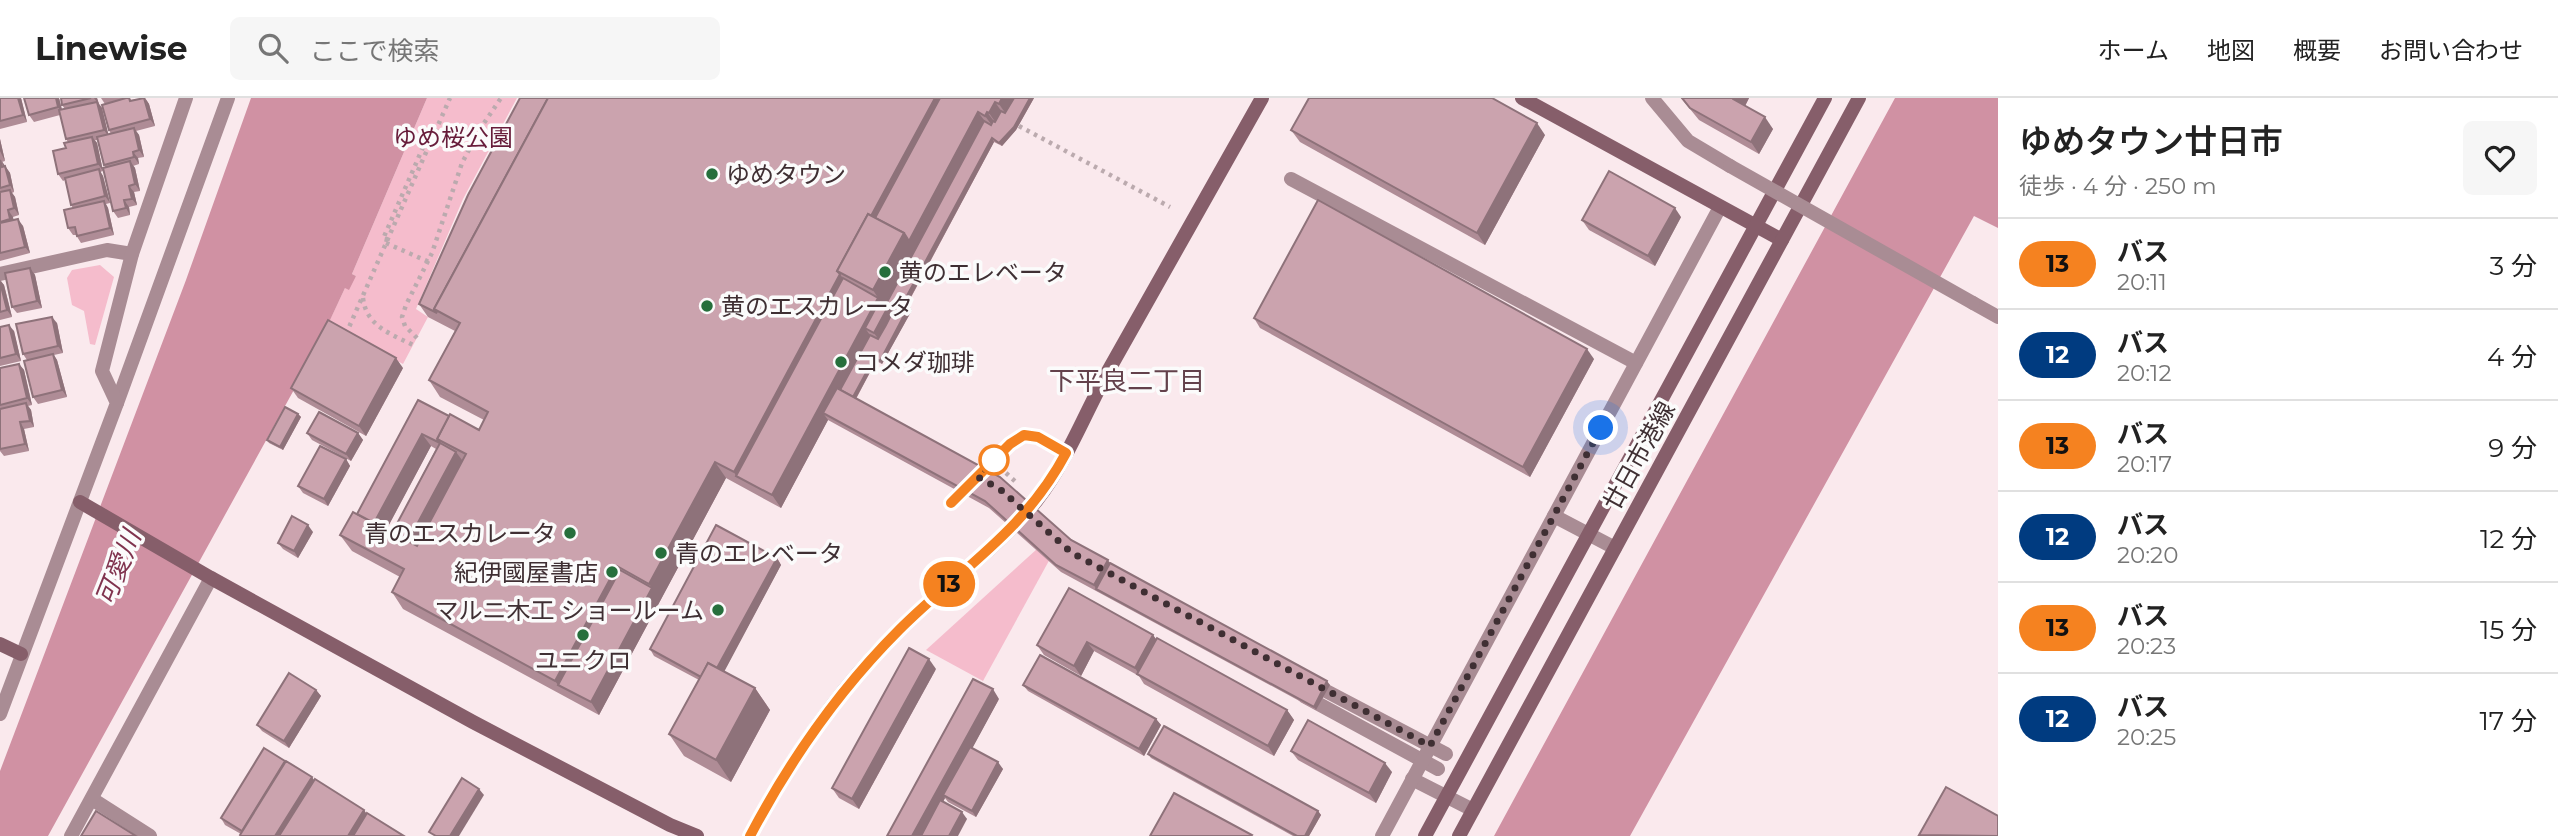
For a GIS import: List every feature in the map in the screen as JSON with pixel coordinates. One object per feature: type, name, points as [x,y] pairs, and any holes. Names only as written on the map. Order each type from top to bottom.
[{"type":"street","points":[[117,403],[102,371],[132,254],[186,98]]},
{"type":"street","points":[[0,714],[21,654],[86,506],[117,403],[228,98]]},
{"type":"street","points":[[750,836],[796,757],[850,681],[901,628],[1013,528],[1038,498],[1066,453],[1110,368],[1262,98]]},
{"type":"street","points":[[1522,98],[1782,240]]},
{"type":"street","points":[[1652,98],[1688,141],[1998,317]]},
{"type":"street","name":"廿日市港線","points":[[1425,836],[1825,98]]},
{"type":"street","name":"廿日市港線","points":[[1459,836],[1859,98]]},
{"type":"street","points":[[1292,179],[1636,363]]},
{"type":"street","points":[[1382,836],[1720,207]]},
{"type":"street","points":[[0,274],[107,250],[132,254]]},
{"type":"street","points":[[951,503],[1010,444],[1024,435],[1038,437],[1066,453]]},
{"type":"street","points":[[962,477],[986,489]]},
{"type":"street","points":[[1024,529],[1007,505],[1042,526]]},
{"type":"street","points":[[86,506],[204,575],[473,722],[670,825],[697,836]]},
{"type":"street","points":[[1554,516],[1615,548]]},
{"type":"street","points":[[71,836],[204,575]]},
{"type":"street","points":[[0,644],[21,654]]},
{"type":"street","points":[[1295,691],[1320,693],[1446,754]]},
{"type":"street","points":[[1320,693],[1438,769]]},
{"type":"street","points":[[1412,779],[1473,810]]},
{"type":"street","points":[[92,799],[150,836]]},
{"type":"path","points":[[346,334],[450,98]]},
{"type":"path","points":[[417,338],[405,326],[402,317],[406,305],[429,262],[462,163],[501,98]]},
{"type":"path","points":[[1019,126],[1170,207]]},
{"type":"path","points":[[420,143],[424,145],[383,239],[429,262]]},
{"type":"path","points":[[353,296],[362,299]]},
{"type":"path","points":[[362,299],[364,308],[376,326],[413,345]]},
{"type":"path","points":[[346,313],[354,317]]},
{"type":"green space","name":"ゆめ桜公園","points":[[427,98],[517,98],[463,199],[416,309],[428,317],[403,364],[328,324],[345,288],[356,276],[352,274]]},
{"type":"green space","points":[[100,265],[114,277],[95,345],[90,344],[84,311],[72,305],[67,278],[72,270]]},
{"type":"green space","points":[[1037,549],[1051,557],[983,681],[926,650]]},
{"type":"water","name":"可愛川","points":[[251,98],[427,98],[352,274],[356,276],[349,290],[345,288],[317,348],[48,836],[0,836],[0,771],[186,280]]},
{"type":"water","points":[[1895,98],[1998,98],[1998,228],[1974,216],[1630,836],[1494,836]]},
{"type":"building","points":[[0,98],[18,98],[23,115],[0,121]]},
{"type":"building","points":[[24,98],[56,98],[58,107],[29,115]]},
{"type":"building","points":[[61,98],[91,98],[62,105]]},
{"type":"building","points":[[126,98],[130,101],[144,98],[150,119],[109,130],[102,105]]},
{"type":"building","points":[[520,98],[548,98],[434,309],[437,313],[419,304],[468,195]]},
{"type":"building","points":[[548,98],[935,98],[871,216],[868,214],[837,271],[840,274],[734,472],[715,462],[649,584],[617,566],[555,681],[392,592],[404,569],[340,535],[353,512],[417,546],[466,454],[437,439],[450,414],[479,430],[488,412],[429,380],[460,323],[434,309]]},
{"type":"building","points":[[940,98],[1002,98],[999,104],[995,102],[985,116],[978,112],[909,241],[904,233],[875,218]]},
{"type":"building","points":[[1014,98],[1030,98],[1014,127],[999,143],[992,138],[903,303],[909,306],[880,361],[874,358],[853,397],[840,390],[870,335],[878,339],[886,325],[893,311],[886,304],[984,121],[991,125],[995,122],[1001,111],[1005,113]]},
{"type":"building","points":[[1309,98],[1492,98],[1537,123],[1477,233],[1291,130]]},
{"type":"building","points":[[1682,98],[1733,98],[1765,117],[1751,142],[1690,108]]},
{"type":"building","points":[[97,102],[104,130],[66,139],[59,110]]},
{"type":"building","points":[[134,128],[139,150],[133,152],[134,157],[104,165],[97,137]]},
{"type":"building","points":[[92,137],[98,164],[58,174],[53,151],[66,148],[64,143]]},
{"type":"building","points":[[0,160],[2,167],[5,166],[10,185],[0,188]]},
{"type":"building","points":[[130,161],[135,184],[129,186],[132,199],[124,200],[126,208],[113,211],[103,168]]},
{"type":"building","points":[[99,169],[105,196],[71,205],[65,178]]},
{"type":"building","points":[[1609,171],[1675,208],[1648,256],[1582,220]]},
{"type":"building","points":[[10,190],[14,208],[8,210],[10,219],[0,222],[0,192]]},
{"type":"building","points":[[1318,200],[1587,349],[1523,467],[1254,318]]},
{"type":"building","points":[[104,201],[110,228],[77,236],[75,227],[68,228],[64,210]]},
{"type":"building","points":[[868,214],[904,233],[873,290],[837,271]]},
{"type":"building","points":[[18,219],[25,247],[0,253],[0,223]]},
{"type":"building","points":[[30,268],[37,301],[12,307],[5,273]]},
{"type":"building","points":[[843,278],[878,298],[772,495],[736,476]]},
{"type":"building","points":[[0,282],[7,310],[0,312]]},
{"type":"building","points":[[880,300],[889,305],[874,333],[865,328]]},
{"type":"building","points":[[52,317],[58,346],[23,354],[16,324]]},
{"type":"building","points":[[328,320],[396,358],[359,426],[291,388]]},
{"type":"building","points":[[9,325],[16,354],[0,358],[0,327]]},
{"type":"building","points":[[53,354],[62,390],[33,397],[24,361]]},
{"type":"building","points":[[19,364],[27,398],[0,405],[0,368]]},
{"type":"building","points":[[837,388],[1000,477],[1071,540],[1108,560],[1094,585],[1056,565],[985,501],[823,413]]},
{"type":"building","points":[[418,400],[449,416],[437,439],[440,443],[422,434],[374,523],[357,514]]},
{"type":"building","points":[[26,403],[30,421],[20,422],[25,444],[0,449],[0,409]]},
{"type":"building","points":[[285,407],[298,414],[280,447],[267,440]]},
{"type":"building","points":[[319,412],[358,433],[346,454],[307,433]]},
{"type":"building","points":[[440,443],[456,452],[408,541],[392,533]]},
{"type":"building","points":[[320,446],[346,459],[324,499],[298,486]]},
{"type":"building","points":[[292,516],[308,525],[294,551],[278,543]]},
{"type":"building","name":"マルニ木工 ショールーム","points":[[716,525],[777,558],[717,668],[708,663],[701,677],[650,649]]},
{"type":"building","points":[[1110,563],[1327,681],[1314,707],[1096,589]]},
{"type":"building","points":[[620,570],[652,588],[591,702],[558,685]]},
{"type":"building","points":[[1069,588],[1153,635],[1135,668],[1087,642],[1074,666],[1037,645]]},
{"type":"building","points":[[1157,638],[1287,710],[1268,746],[1137,674]]},
{"type":"building","points":[[909,648],[929,659],[852,799],[832,788]]},
{"type":"building","points":[[1040,655],[1156,719],[1139,749],[1023,685]]},
{"type":"building","points":[[708,663],[755,688],[716,760],[669,734]]},
{"type":"building","points":[[289,673],[316,690],[284,741],[257,725]]},
{"type":"building","points":[[973,679],[993,689],[912,836],[887,836]]},
{"type":"building","points":[[1308,720],[1385,763],[1369,793],[1291,751]]},
{"type":"building","points":[[1164,726],[1318,811],[1305,836],[1297,836],[1148,754]]},
{"type":"building","points":[[970,747],[998,762],[972,811],[943,795]]},
{"type":"building","points":[[264,748],[285,761],[242,831],[221,818]]},
{"type":"building","points":[[286,761],[312,777],[275,836],[241,836],[240,835]]},
{"type":"building","points":[[462,778],[479,789],[450,836],[436,836],[429,832]]},
{"type":"building","points":[[315,779],[364,810],[348,836],[279,836]]},
{"type":"building","points":[[1946,787],[1998,816],[1998,836],[1919,835]]},
{"type":"building","points":[[1174,793],[1252,835],[1150,836]]},
{"type":"building","points":[[940,800],[962,812],[949,836],[921,836]]},
{"type":"building","points":[[96,811],[136,836],[81,836]]},
{"type":"building","points":[[367,813],[404,836],[353,836]]},
{"type":"bus line","name":"13","points":[[750,836],[796,757],[850,681],[901,628],[1013,528],[1038,498],[1066,453],[1038,437],[1024,435],[1010,444],[951,503]]},
{"type":"place","name":"ゆめタウン","points":[[712,174]]},
{"type":"place","name":"黄のエレベータ","points":[[885,272]]},
{"type":"place","name":"黄のエスカレータ","points":[[707,306]]},
{"type":"place","name":"コメダ珈琲","points":[[841,362]]},
{"type":"place","name":"青のエスカレータ","points":[[570,533]]},
{"type":"place","name":"青のエレベータ","points":[[661,553]]},
{"type":"place","name":"紀伊國屋書店","points":[[612,572]]},
{"type":"place","name":"マルニ木工 ショールーム","points":[[718,610]]},
{"type":"place","name":"ユニクロ","points":[[583,635]]},
{"type":"district","name":"下平良二丁目","points":[[1127,381]]},
{"type":"route","points":[[994,460],[978,477],[1001,490],[1072,553],[1430,746],[1601,428]]}]
